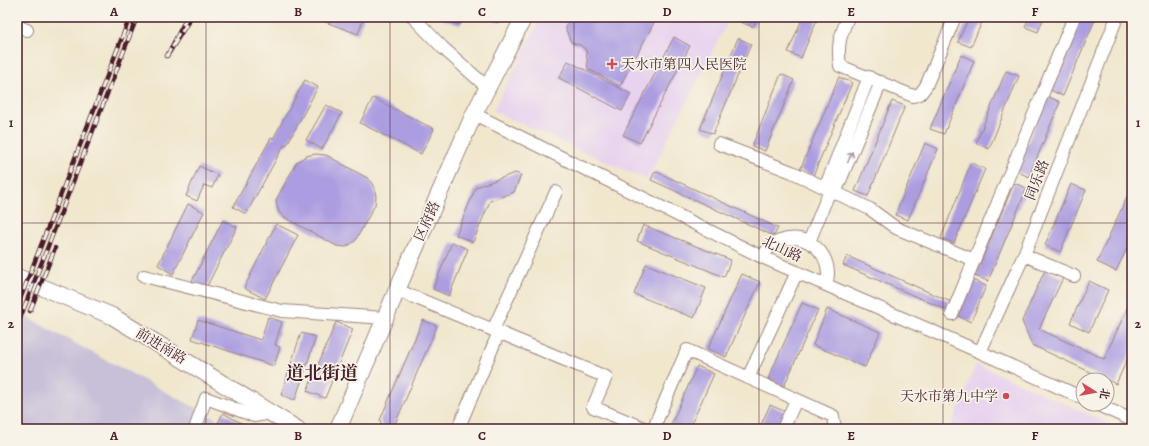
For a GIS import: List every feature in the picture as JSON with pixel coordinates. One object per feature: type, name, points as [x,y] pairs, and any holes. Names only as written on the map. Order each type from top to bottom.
[{"type":"main road","name":"区府路","points":[[338,429],[474,114],[524,17]]},
{"type":"main road","name":"前进南路","points":[[17,277],[112,316],[297,429]]},
{"type":"street","points":[[413,17],[443,48],[488,88]]},
{"type":"street","points":[[848,17],[840,37],[838,52],[840,66],[913,96],[920,94],[926,86],[955,17]]},
{"type":"street","points":[[952,314],[1074,17]]},
{"type":"street","name":"同乐路","points":[[980,352],[1024,255],[1117,17]]},
{"type":"street","points":[[830,190],[869,77]]},
{"type":"street","points":[[808,242],[830,190],[881,82]]},
{"type":"street","name":"北山路","points":[[474,114],[762,257],[1075,394]]},
{"type":"street","points":[[719,144],[792,172],[870,209],[896,228],[974,260]]},
{"type":"street","points":[[458,429],[496,331],[556,192]]},
{"type":"street","points":[[762,257],[769,248],[778,241],[790,238],[802,239],[812,244],[821,252],[826,262],[828,274],[826,285]]},
{"type":"street","points":[[1024,255],[1074,276]]},
{"type":"street","points":[[748,378],[797,272]]},
{"type":"street","points":[[144,276],[282,311],[386,318]]},
{"type":"street","points":[[397,290],[606,377],[593,407],[625,425],[646,429]]},
{"type":"street","points":[[653,429],[687,350],[833,416],[835,429]]},
{"type":"street","points":[[195,429],[206,398],[254,416],[271,413]]},
{"type":"street","points":[[783,429],[796,400]]},
{"type":"street","points":[[1114,412],[1132,420]]},
{"type":"shaded area","name":"天水市第四人民医院","points":[[541,17],[730,17],[647,180],[493,111]]},
{"type":"shaded area","points":[[17,311],[52,331],[235,429],[17,429]]},
{"type":"shaded area","name":"天水市第九中学","points":[[976,364],[1075,408],[1075,412],[1083,412],[1121,429],[950,429]]},
{"type":"building","points":[[322,17],[364,17],[358,34],[320,20]]},
{"type":"building","points":[[445,17],[463,17],[460,25],[444,20]]},
{"type":"building","points":[[487,17],[501,17],[498,23]]},
{"type":"building","points":[[574,17],[657,17],[620,86],[588,69],[586,50],[580,45],[571,42],[566,30],[566,25]]},
{"type":"building","points":[[742,17],[758,17],[753,27],[740,22]]},
{"type":"building","points":[[803,17],[818,17],[801,58],[788,52]]},
{"type":"building","points":[[969,17],[984,17],[971,47],[958,42]]},
{"type":"building","points":[[1029,17],[1044,17],[1038,32],[1025,27]]},
{"type":"building","points":[[1081,17],[1096,17],[1063,96],[1050,90]]},
{"type":"building","points":[[674,37],[690,46],[640,143],[623,135]]},
{"type":"building","points":[[738,38],[751,44],[713,134],[700,129]]},
{"type":"building","points":[[961,55],[974,61],[944,134],[930,129]]},
{"type":"building","points":[[568,61],[631,94],[622,111],[559,78]]},
{"type":"building","points":[[1006,71],[1019,76],[989,149],[976,143]]},
{"type":"building","points":[[781,74],[794,80],[765,151],[752,146]]},
{"type":"building","points":[[839,77],[852,83],[813,176],[800,170]]},
{"type":"building","points":[[305,80],[318,87],[286,146],[284,145],[246,214],[233,207],[271,138],[273,139]]},
{"type":"building","points":[[1047,96],[1060,102],[1029,177],[1016,171]]},
{"type":"building","points":[[373,98],[434,129],[421,154],[360,123]]},
{"type":"building","points":[[892,101],[905,106],[868,196],[855,191]]},
{"type":"building","points":[[326,105],[342,113],[322,149],[306,140]]},
{"type":"building","points":[[925,143],[938,149],[908,220],[895,215]]},
{"type":"building","points":[[316,154],[326,155],[369,179],[374,187],[376,196],[375,205],[355,241],[346,247],[337,246],[284,217],[279,212],[277,206],[276,200],[297,162],[306,156]]},
{"type":"building","points":[[971,163],[985,169],[954,243],[941,238]]},
{"type":"building","points":[[199,166],[218,175],[212,188],[204,185],[197,201],[186,196]]},
{"type":"building","points":[[655,171],[778,228],[774,236],[651,180]]},
{"type":"building","points":[[515,173],[521,175],[514,192],[490,201],[473,242],[456,235],[476,187]]},
{"type":"building","points":[[1014,183],[1027,188],[988,281],[975,276]]},
{"type":"building","points":[[1071,184],[1086,190],[1060,252],[1045,245]]},
{"type":"building","points":[[1127,197],[1132,199],[1132,238],[1116,271],[1097,262]]},
{"type":"building","points":[[188,204],[204,212],[173,274],[158,265]]},
{"type":"building","points":[[223,220],[237,227],[206,288],[192,281]]},
{"type":"building","points":[[276,224],[298,235],[265,299],[244,288]]},
{"type":"building","points":[[643,225],[731,260],[724,277],[637,241]]},
{"type":"building","points":[[452,242],[468,249],[449,296],[433,289]]},
{"type":"building","points":[[847,256],[951,302],[947,310],[843,265]]},
{"type":"building","points":[[646,264],[706,288],[694,318],[634,294]]},
{"type":"building","points":[[1045,270],[1063,278],[1039,329],[1104,359],[1132,298],[1132,349],[1116,384],[1115,372],[1090,372],[1032,345],[1022,321]]},
{"type":"building","points":[[742,274],[760,282],[726,357],[708,349]]},
{"type":"building","points":[[973,280],[986,286],[971,322],[958,316]]},
{"type":"building","points":[[1089,281],[1108,290],[1089,332],[1070,323]]},
{"type":"building","points":[[802,303],[818,310],[784,386],[768,379]]},
{"type":"building","points":[[827,309],[880,332],[865,367],[813,345]]},
{"type":"building","points":[[268,317],[282,322],[275,345],[280,347],[274,366],[192,339],[198,320],[261,340]]},
{"type":"building","points":[[423,320],[437,326],[395,424],[397,429],[383,429],[380,420]]},
{"type":"building","points":[[336,322],[353,329],[325,398],[307,391]]},
{"type":"building","points":[[301,333],[316,337],[295,400],[281,395]]},
{"type":"building","points":[[697,366],[714,374],[689,429],[669,429]]},
{"type":"building","points":[[770,405],[786,412],[778,429],[759,429]]},
{"type":"building","points":[[223,413],[252,429],[225,429],[217,425]]},
{"type":"railway","points":[[17,307],[130,17]]},
{"type":"railway","points":[[17,326],[137,17]]},
{"type":"railway","points":[[187,17],[167,56],[191,17]]},
{"type":"railway","points":[[30,311],[55,248]]},
{"type":"place","name":"天水市第四人民医院","points":[[612,64]]},
{"type":"place","name":"天水市第九中学","points":[[1006,396]]},
{"type":"district","name":"道北街道","points":[[322,373]]}]
